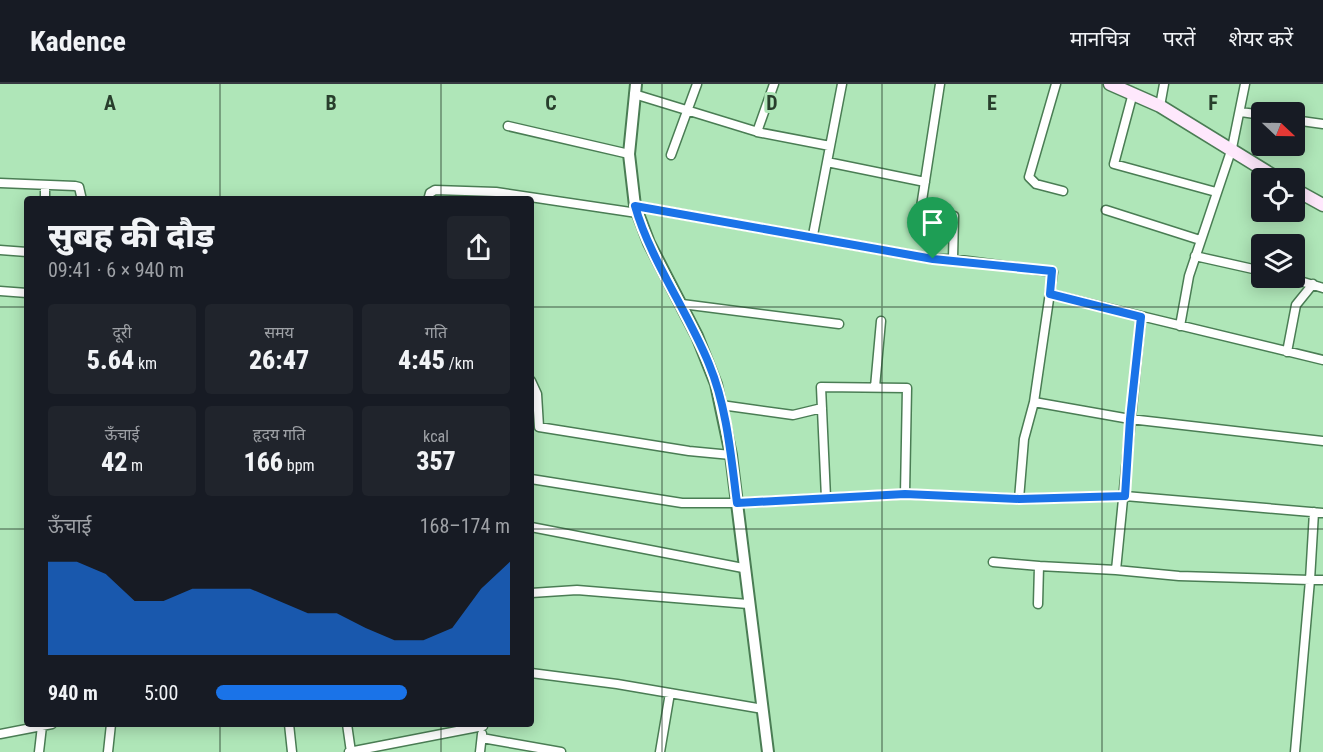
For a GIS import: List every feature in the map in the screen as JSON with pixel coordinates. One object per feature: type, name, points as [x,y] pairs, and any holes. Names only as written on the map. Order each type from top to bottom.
[{"type":"main road","points":[[1116,85],[1160,106],[1262,168]]},
{"type":"main road","points":[[1305,195],[1323,205]]},
{"type":"street","points":[[671,155],[697,84]]},
{"type":"street","points":[[758,132],[774,84]]},
{"type":"street","points":[[813,235],[842,84]]},
{"type":"street","points":[[940,84],[921,207],[954,216],[953,259]]},
{"type":"street","points":[[1056,84],[1029,177],[1036,184],[1063,191]]},
{"type":"street","points":[[1160,106],[1164,84]]},
{"type":"street","points":[[1180,326],[1195,256],[1232,148],[1245,84]]},
{"type":"street","points":[[768,752],[743,568],[731,455],[721,405],[710,366],[682,304],[649,243],[636,209],[629,154],[635,89],[687,111],[758,132],[830,147]]},
{"type":"street","points":[[1132,93],[1113,164],[1216,192]]},
{"type":"street","points":[[1241,112],[1251,113]]},
{"type":"street","points":[[1305,122],[1323,124]]},
{"type":"street","points":[[508,126],[629,154]]},
{"type":"street","points":[[827,162],[925,182]]},
{"type":"street","points":[[0,183],[79,188],[81,196]]},
{"type":"street","points":[[45,185],[45,196]]},
{"type":"street","points":[[429,196],[435,190],[496,192],[529,196]]},
{"type":"street","points":[[534,197],[813,235],[933,259],[953,259],[1052,271],[1034,402],[1024,439],[1019,499]]},
{"type":"street","points":[[1106,210],[1200,240]]},
{"type":"street","points":[[0,250],[24,252]]},
{"type":"street","points":[[1195,256],[1251,269]]},
{"type":"street","points":[[1305,282],[1323,288]]},
{"type":"street","points":[[1287,352],[1296,305],[1313,284]]},
{"type":"street","points":[[0,291],[24,293]]},
{"type":"street","points":[[1050,294],[1323,360]]},
{"type":"street","points":[[682,304],[839,324]]},
{"type":"street","points":[[1116,570],[1141,317]]},
{"type":"street","points":[[875,387],[881,321]]},
{"type":"street","points":[[826,498],[821,387],[908,387],[905,494]]},
{"type":"street","points":[[534,388],[537,394],[535,426],[689,451],[731,455]]},
{"type":"street","points":[[1034,402],[1130,419],[1323,441]]},
{"type":"street","points":[[721,405],[793,415],[822,408]]},
{"type":"street","points":[[534,480],[682,503],[737,503],[905,494],[1019,499],[1125,496],[1319,513],[1310,580],[1294,752]]},
{"type":"street","points":[[534,528],[743,568]]},
{"type":"street","points":[[993,562],[1179,576],[1323,580]]},
{"type":"street","points":[[1038,604],[1040,566]]},
{"type":"street","points":[[534,593],[577,590],[748,604]]},
{"type":"street","points":[[534,673],[763,709]]},
{"type":"street","points":[[660,752],[670,693]]},
{"type":"street","points":[[0,734],[37,727]]},
{"type":"street","points":[[39,752],[42,727]]},
{"type":"street","points":[[108,752],[111,727]]},
{"type":"street","points":[[289,727],[292,752]]},
{"type":"street","points":[[347,727],[350,752],[473,727]]},
{"type":"street","points":[[480,752],[483,727]]},
{"type":"street","points":[[482,738],[561,752]]},
{"type":"route","points":[[635,206],[813,235],[933,259],[953,259],[1052,271],[1054,274],[1050,294],[1141,317],[1130,419],[1125,496],[1019,499],[905,494],[737,503],[727,430],[710,366],[682,304],[649,243],[635,206]]}]
